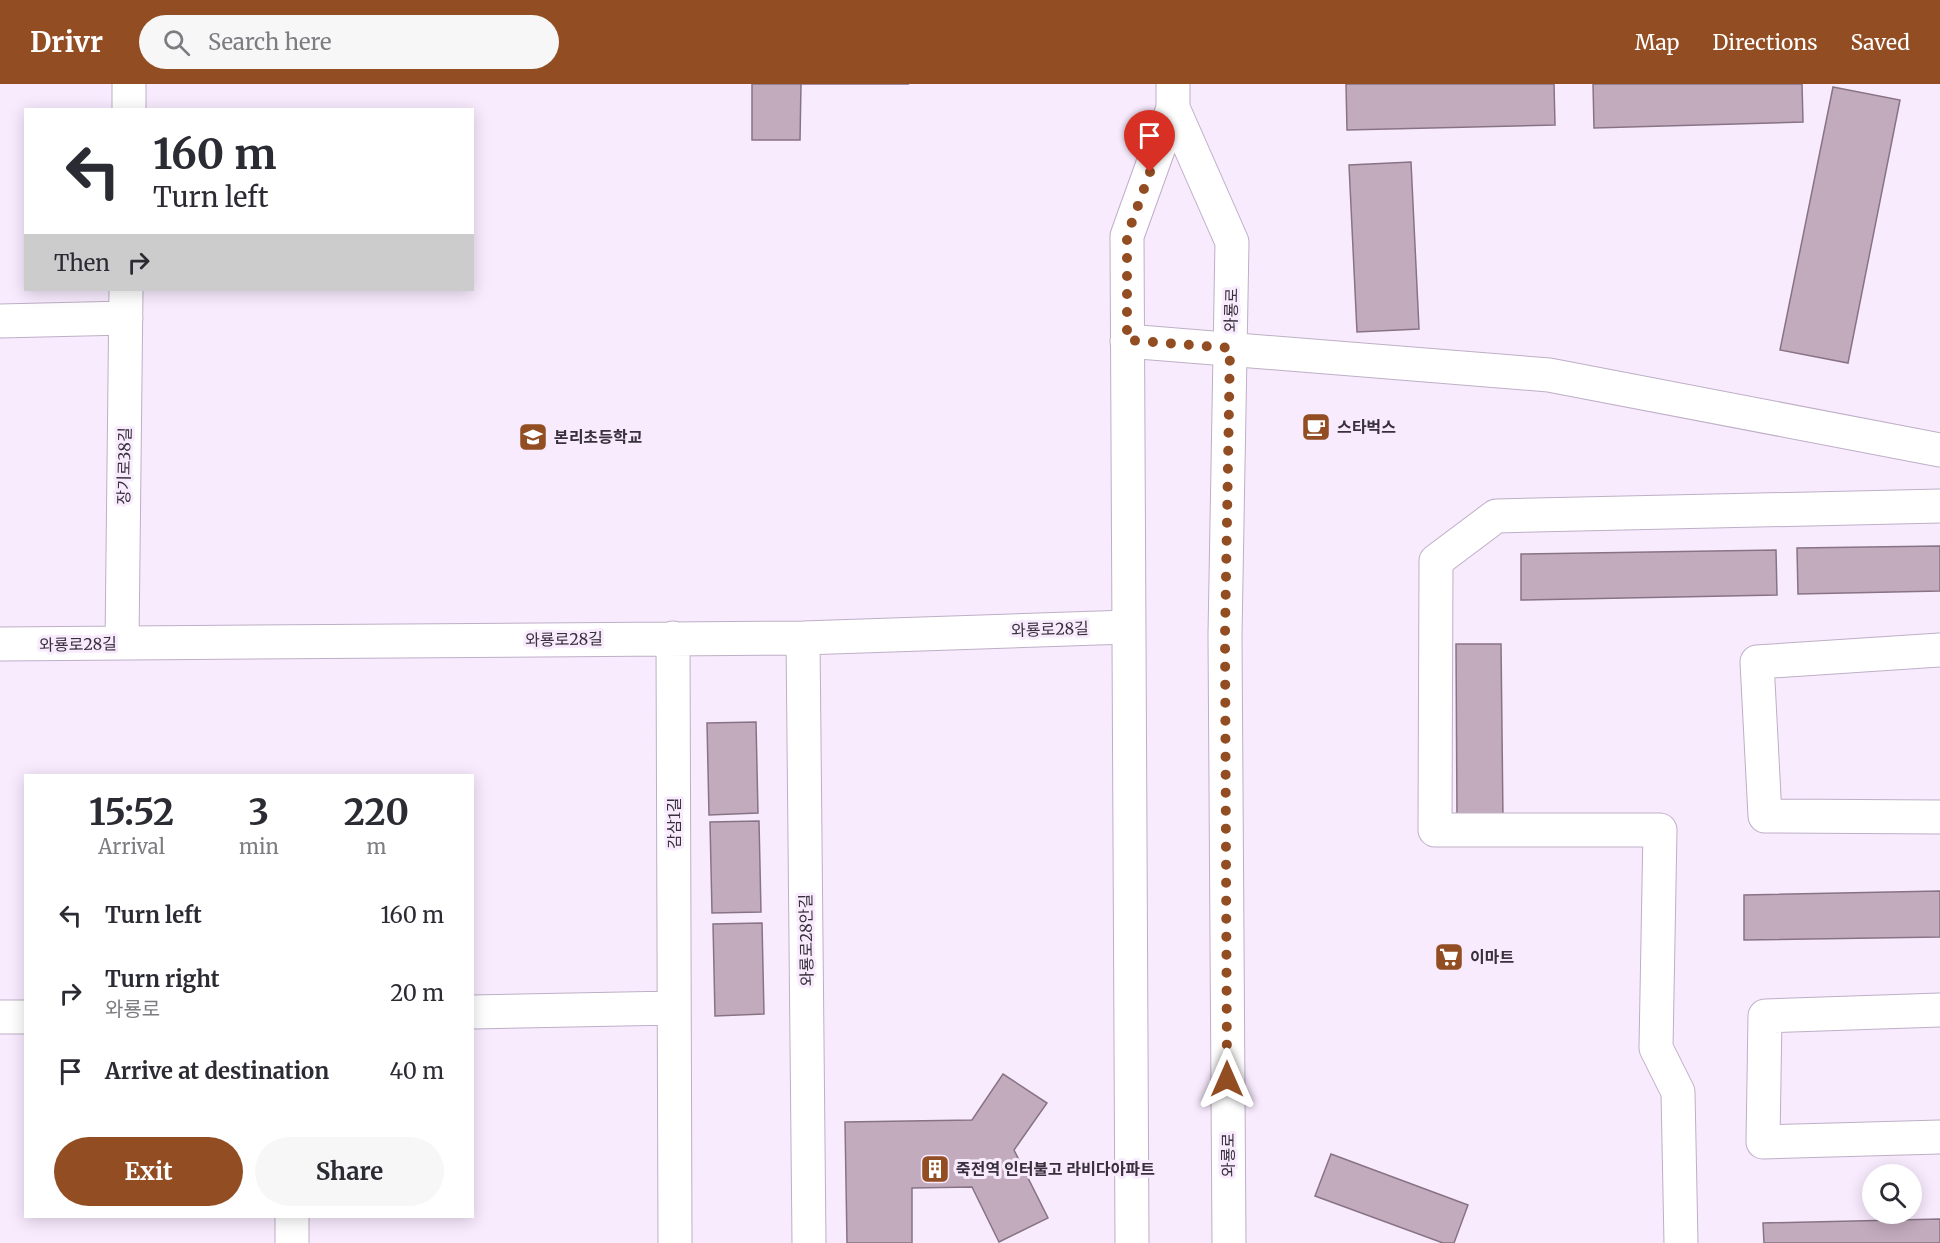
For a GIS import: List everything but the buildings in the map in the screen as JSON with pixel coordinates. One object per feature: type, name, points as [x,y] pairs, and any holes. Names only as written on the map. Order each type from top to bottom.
[{"type":"street","points":[[129,84],[129,108]]},
{"type":"street","name":"와룡로","points":[[1132,1243],[1127,236],[1173,96]]},
{"type":"street","name":"와룡로","points":[[1173,96],[1232,243],[1225,635],[1229,1243]]},
{"type":"street","points":[[0,321],[126,304]]},
{"type":"street","name":"장기로38길","points":[[122,643],[126,304]]},
{"type":"street","points":[[1127,340],[1549,375],[1940,450]]},
{"type":"street","points":[[1681,1243],[1678,1092],[1656,1048],[1660,830],[1435,830],[1436,561],[1496,516],[1940,506]]},
{"type":"street","name":"와룡로28길","points":[[0,644],[803,638],[1128,627]]},
{"type":"street","name":"감삼1길","points":[[673,638],[675,1243]]},
{"type":"street","name":"와룡로28안길","points":[[803,638],[809,1243]]},
{"type":"street","points":[[1940,650],[1757,662],[1765,816],[1940,817]]},
{"type":"street","points":[[474,1012],[674,1008]]},
{"type":"street","points":[[1940,1010],[1765,1016],[1763,1142],[1940,1137]]},
{"type":"street","points":[[0,1017],[24,1017]]},
{"type":"street","points":[[292,1218],[292,1243]]},
{"type":"place","name":"스타벅스","points":[[1316,427]]},
{"type":"place","name":"본리초등학교","points":[[533,437]]},
{"type":"place","name":"이마트","points":[[1449,957]]},
{"type":"place","name":"죽전역 인터불고 라비다아파트","points":[[935,1169]]},
{"type":"route","points":[[1150,172],[1127,236],[1127,340],[1230,348],[1225,635],[1227,1079]]}]
